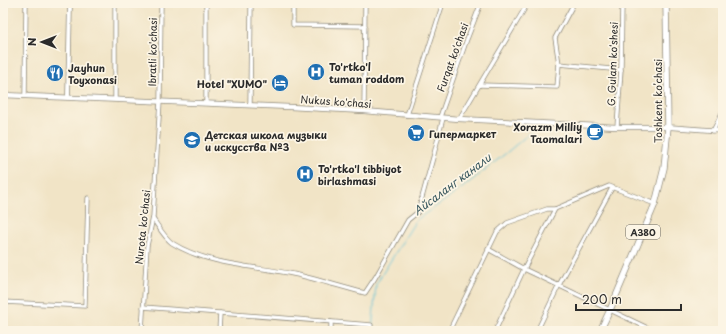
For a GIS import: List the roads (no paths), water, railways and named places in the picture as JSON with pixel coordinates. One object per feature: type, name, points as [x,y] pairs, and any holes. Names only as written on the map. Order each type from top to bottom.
[{"type":"highway","name":"Toshkent ko'chasi","points":[[600,331],[655,204],[664,168],[668,127],[666,3]]},
{"type":"main road","name":"Nukus ko'chasi","points":[[3,95],[250,105],[364,111],[459,119],[668,127]]},
{"type":"street","points":[[25,96],[26,3]]},
{"type":"street","points":[[68,97],[70,3]]},
{"type":"street","points":[[115,3],[115,99]]},
{"type":"street","name":"Ibratli ko'chasi","points":[[160,101],[161,3]]},
{"type":"street","points":[[206,3],[206,103]]},
{"type":"street","points":[[250,105],[251,3]]},
{"type":"street","points":[[293,3],[293,25],[365,26]]},
{"type":"street","points":[[364,111],[365,3]]},
{"type":"street","points":[[407,115],[443,3]]},
{"type":"street","name":"Furqat ko'chasi","points":[[153,219],[170,242],[187,251],[220,262],[269,269],[303,276],[365,293],[408,220],[418,212],[434,154],[441,117],[467,39],[481,3]]},
{"type":"street","points":[[459,119],[528,3]]},
{"type":"street","points":[[480,85],[557,87],[559,64],[555,38],[574,3]]},
{"type":"street","name":"G. Gulam ko'shesi","points":[[617,126],[621,70],[622,3]]},
{"type":"street","points":[[559,64],[621,70]]},
{"type":"street","name":"Nurota ko'chasi","points":[[142,331],[147,246],[153,219],[160,101]]},
{"type":"street","points":[[713,131],[723,111]]},
{"type":"street","points":[[668,127],[723,131]]},
{"type":"street","points":[[449,331],[497,232],[507,223],[547,209],[555,208],[609,186],[655,204]]},
{"type":"street","points":[[537,331],[559,286],[612,188]]},
{"type":"street","points":[[3,302],[85,306],[88,198]]},
{"type":"street","points":[[495,331],[555,208]]},
{"type":"street","points":[[488,249],[524,269],[654,331]]},
{"type":"street","points":[[143,307],[371,325],[370,331]]},
{"type":"street","points":[[219,331],[220,313]]},
{"type":"street","points":[[331,322],[331,331]]},
{"type":"waterway","name":"Айсаланг канали","points":[[372,331],[376,284],[416,220],[457,192],[536,128]]},
{"type":"place","name":"To'rtko'l tuman roddom","points":[[316,72]]},
{"type":"place","name":"Jayhun Toyxonasi","points":[[55,73]]},
{"type":"place","name":"Hotel \"XUMO\"","points":[[280,83]]},
{"type":"place","name":"Xorazm Milliy Taomalari","points":[[595,132]]},
{"type":"place","name":"Гипермаркет","points":[[416,133]]},
{"type":"place","name":"Детская школа музыки и искусства №3","points":[[192,140]]},
{"type":"place","name":"To'rtko'l tibbiyot birlashmasi","points":[[305,174]]}]
